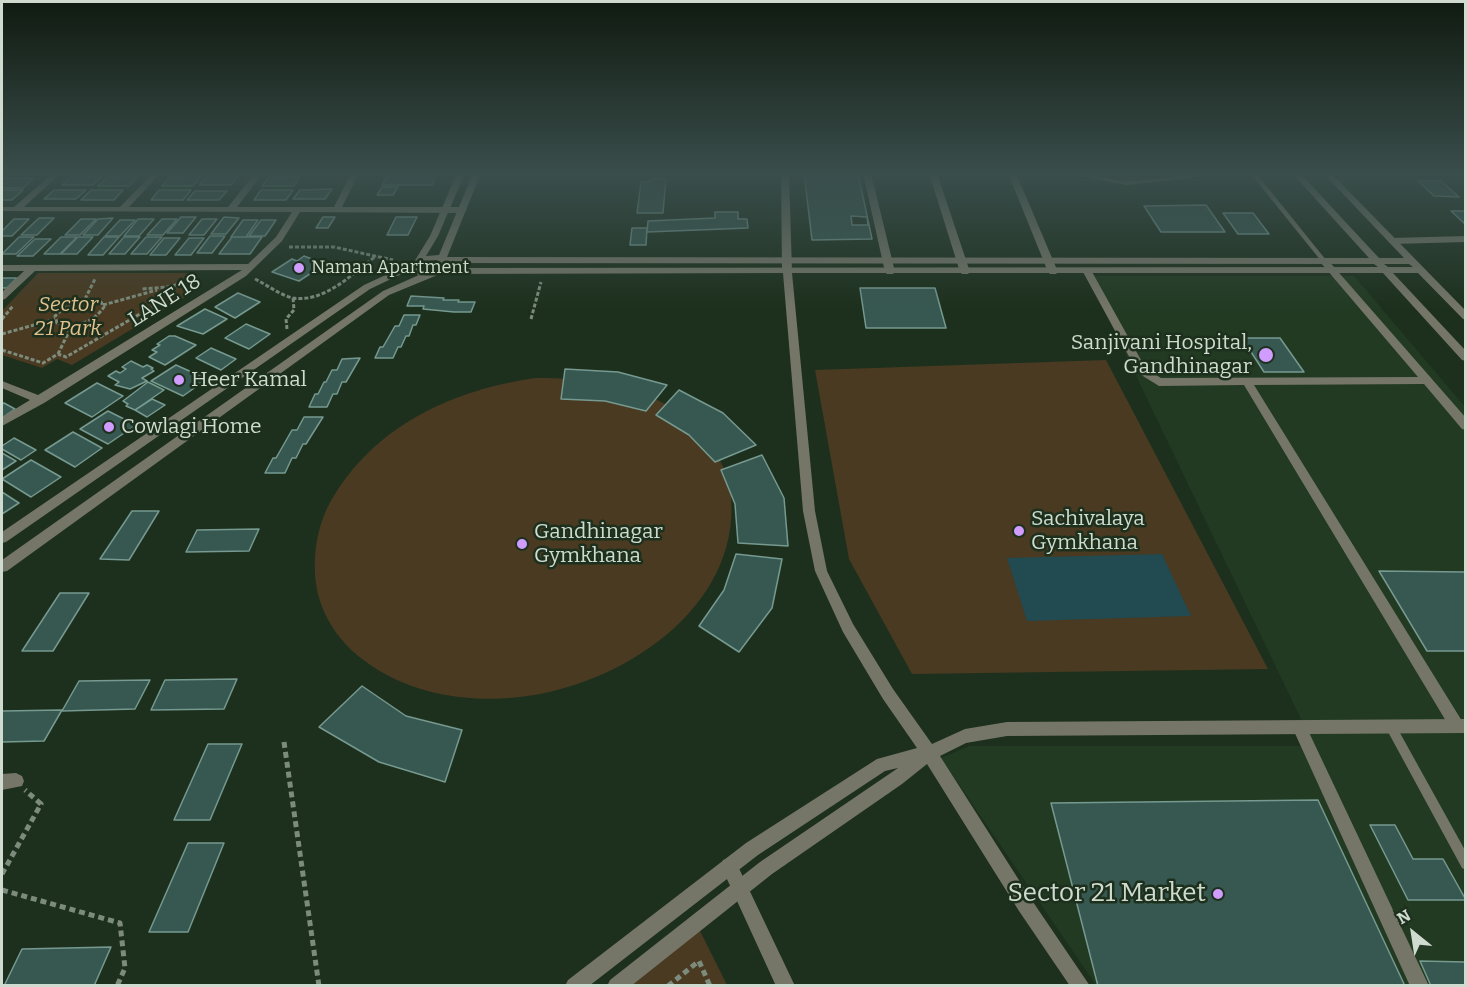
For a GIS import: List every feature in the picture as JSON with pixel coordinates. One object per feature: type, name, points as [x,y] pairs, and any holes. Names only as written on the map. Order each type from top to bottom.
[{"type":"street","name":"LANE 18","points":[[2,422],[247,270],[279,239],[292,219]]},
{"type":"street","points":[[441,219],[434,236],[416,263],[416,272],[544,272],[888,261],[1413,261]]},
{"type":"street","points":[[2,567],[386,293],[445,266],[443,259],[459,219]]},
{"type":"street","points":[[786,219],[787,266],[809,511],[820,571],[848,628],[888,694],[929,753],[1025,905],[1081,986]]},
{"type":"street","points":[[878,219],[890,272]]},
{"type":"street","points":[[949,219],[965,272]]},
{"type":"street","points":[[1031,219],[1053,272]]},
{"type":"street","points":[[1338,219],[1466,358]]},
{"type":"street","points":[[1371,219],[1466,317]]},
{"type":"street","points":[[1392,241],[1466,239]]},
{"type":"street","points":[[2,538],[367,287],[428,257],[787,266],[890,272],[1422,270]]},
{"type":"street","points":[[1324,261],[1466,426]]},
{"type":"street","points":[[2,268],[247,270]]},
{"type":"street","points":[[2,297],[32,268]]},
{"type":"street","points":[[1088,272],[1142,372],[1159,382],[1427,380]]},
{"type":"street","points":[[290,339],[311,347]]},
{"type":"street","points":[[1248,382],[1461,726]]},
{"type":"street","points":[[2,384],[40,399]]},
{"type":"street","points":[[136,446],[156,457]]},
{"type":"street","points":[[574,986],[729,866],[882,764],[929,753],[965,736],[1007,729],[1300,729],[1461,726]]},
{"type":"street","points":[[1300,729],[1420,986]]},
{"type":"street","points":[[616,986],[740,888],[896,779],[929,753]]},
{"type":"street","points":[[729,866],[786,986]]},
{"type":"lane","points":[[1290,219],[1324,261]]},
{"type":"lane","points":[[1254,261],[1261,271]]},
{"type":"lane","points":[[1302,261],[1310,271]]},
{"type":"lane","points":[[1390,727],[1466,864]]},
{"type":"path","points":[[272,246],[334,247],[416,263]]},
{"type":"path","points":[[247,270],[293,297],[308,299],[325,292],[375,256]]},
{"type":"path","points":[[531,319],[544,272]]},
{"type":"path","points":[[85,277],[96,277],[85,300]]},
{"type":"path","points":[[103,305],[193,281]]},
{"type":"path","points":[[58,354],[66,357],[176,293],[169,287],[141,290],[145,283]]},
{"type":"path","points":[[290,339],[286,320],[294,310],[293,297]]},
{"type":"path","points":[[55,319],[58,312],[66,306],[85,300],[96,300],[103,305]]},
{"type":"path","points":[[2,319],[17,302]]},
{"type":"path","points":[[55,319],[57,323],[72,325],[93,319],[101,312],[103,305]]},
{"type":"path","points":[[2,334],[55,319]]},
{"type":"path","points":[[2,350],[44,363],[58,354],[72,325]]},
{"type":"path","points":[[285,742],[319,986]]},
{"type":"path","points":[[2,874],[41,804],[9,781]]},
{"type":"path","points":[[2,890],[120,923],[125,968],[117,986]]},
{"type":"path","points":[[668,986],[699,961],[710,986]]},
{"type":"shaded area","points":[[1088,276],[1354,276],[1465,407],[1465,985],[1096,985],[941,758],[970,746],[1314,746]]},
{"type":"green space","name":"Sector 21 Park","points":[[38,273],[192,273],[194,292],[72,365],[57,359],[42,368],[2,355],[2,311]]},
{"type":"green space","name":"Sachivalaya Gymkhana","points":[[1106,360],[1268,669],[912,674],[849,559],[815,370]]},
{"type":"green space","name":"Gandhinagar Gymkhana","points":[[535,378],[586,380],[636,391],[681,414],[699,431],[721,462],[728,478],[731,495],[729,536],[716,573],[695,606],[667,635],[633,658],[597,677],[558,690],[500,699],[441,694],[403,683],[369,664],[350,648],[334,629],[322,608],[316,584],[315,561],[320,526],[324,515],[335,494],[353,469],[397,429],[448,401],[476,391]]},
{"type":"green space","points":[[698,927],[727,985],[628,986]]},
{"type":"water","points":[[1162,554],[1191,616],[1027,621],[1007,558]]},
{"type":"building","points":[[14,219],[29,219],[12,236],[2,236],[2,231]]},
{"type":"building","points":[[38,219],[53,219],[37,235],[21,235]]},
{"type":"building","points":[[81,219],[96,219],[80,235],[65,235]]},
{"type":"building","points":[[98,219],[112,219],[98,235],[83,235]]},
{"type":"building","points":[[138,219],[154,219],[139,236],[124,236]]},
{"type":"building","points":[[162,219],[177,219],[163,235],[147,235]]},
{"type":"building","points":[[179,219],[194,219],[183,233],[167,233]]},
{"type":"building","points":[[202,219],[217,219],[204,235],[189,235]]},
{"type":"building","points":[[222,219],[238,219],[226,234],[211,234]]},
{"type":"building","points":[[322,219],[334,219],[328,228],[316,228]]},
{"type":"building","points":[[395,219],[416,219],[408,235],[387,235]]},
{"type":"building","points":[[747,219],[748,228],[647,232],[648,221]]},
{"type":"building","points":[[809,219],[868,219],[872,239],[812,240]]},
{"type":"building","points":[[851,219],[867,219],[868,225],[852,225]]},
{"type":"building","points":[[1153,219],[1216,219],[1225,232],[1161,232]]},
{"type":"building","points":[[1227,219],[1258,219],[1269,234],[1238,234]]},
{"type":"building","points":[[120,220],[135,220],[120,236],[105,236]]},
{"type":"building","points":[[243,220],[258,220],[246,237],[231,237]]},
{"type":"building","points":[[261,220],[276,220],[265,236],[249,236]]},
{"type":"building","points":[[632,228],[647,228],[646,245],[630,245]]},
{"type":"building","points":[[210,236],[225,236],[212,253],[197,253]]},
{"type":"building","points":[[19,237],[34,237],[16,254],[2,254]]},
{"type":"building","points":[[61,237],[77,237],[60,254],[44,254]]},
{"type":"building","points":[[78,237],[93,237],[77,254],[61,254]]},
{"type":"building","points":[[104,237],[119,237],[103,255],[88,255]]},
{"type":"building","points":[[124,237],[140,237],[125,254],[109,254]]},
{"type":"building","points":[[146,237],[162,237],[147,254],[131,254]]},
{"type":"building","points":[[232,237],[262,237],[250,254],[219,254]]},
{"type":"building","points":[[164,238],[180,238],[166,255],[150,255]]},
{"type":"building","points":[[189,238],[204,238],[191,255],[175,255]]},
{"type":"building","points":[[35,239],[51,239],[33,256],[17,256]]},
{"type":"building","name":"Naman Apartment","points":[[304,256],[325,264],[299,281],[272,272],[292,259],[297,261]]},
{"type":"building","points":[[2,278],[17,278],[7,288],[2,288]]},
{"type":"building","points":[[860,288],[935,288],[946,328],[866,328]]},
{"type":"building","points":[[238,293],[260,302],[235,318],[215,307]]},
{"type":"building","points":[[411,296],[475,302],[471,312],[454,312],[423,309],[424,306],[407,306]]},
{"type":"building","points":[[205,309],[227,319],[203,334],[177,326]]},
{"type":"building","points":[[404,315],[420,315],[416,325],[413,325],[409,336],[406,336],[401,347],[398,347],[393,358],[375,358],[395,326],[399,326]]},
{"type":"building","points":[[246,324],[270,334],[249,349],[225,338]]},
{"type":"building","points":[[169,336],[175,336],[196,345],[165,365],[149,357],[157,352],[152,350],[160,345],[157,344]]},
{"type":"building","points":[[1242,338],[1280,338],[1304,372],[1264,372]]},
{"type":"building","points":[[211,348],[236,359],[221,370],[196,358]]},
{"type":"building","points":[[360,358],[346,382],[342,382],[337,394],[333,394],[327,407],[309,407],[315,394],[318,394],[332,370],[337,370],[342,359]]},
{"type":"building","points":[[131,361],[143,367],[147,365],[154,371],[142,378],[147,381],[130,389],[115,385],[119,382],[108,376],[116,371],[120,373],[126,369],[122,367]]},
{"type":"building","name":"Heer Kamal","points":[[176,365],[207,379],[183,396],[151,381]]},
{"type":"building","points":[[565,369],[618,372],[667,385],[646,411],[605,401],[561,399]]},
{"type":"building","points":[[148,382],[164,390],[135,410],[126,406],[128,404],[123,401]]},
{"type":"building","points":[[97,383],[123,396],[92,417],[65,403]]},
{"type":"building","points":[[679,390],[723,413],[756,445],[715,462],[689,435],[656,415]]},
{"type":"building","points":[[152,399],[165,405],[147,417],[135,410]]},
{"type":"building","points":[[2,404],[15,409],[2,418]]},
{"type":"building","name":"Cowlagi Home","points":[[108,411],[136,425],[108,444],[80,429]]},
{"type":"building","points":[[304,417],[323,417],[306,444],[303,444],[296,458],[292,458],[285,473],[265,473],[292,430],[297,430]]},
{"type":"building","points":[[73,432],[102,448],[75,467],[45,450]]},
{"type":"building","points":[[14,438],[36,450],[21,460],[2,449],[2,446]]},
{"type":"building","points":[[2,453],[16,461],[2,470]]},
{"type":"building","points":[[762,455],[784,498],[788,546],[738,543],[735,504],[721,470]]},
{"type":"building","points":[[31,460],[61,477],[31,497],[2,479]]},
{"type":"building","points":[[2,492],[19,503],[2,514]]},
{"type":"building","points":[[132,511],[159,511],[129,560],[100,559]]},
{"type":"building","points":[[259,529],[249,551],[186,552],[197,530]]},
{"type":"building","points":[[736,554],[782,559],[772,608],[739,652],[699,626],[724,590]]},
{"type":"building","points":[[1379,571],[1466,572],[1466,651],[1427,651]]},
{"type":"building","points":[[60,593],[89,593],[53,651],[22,651]]},
{"type":"building","points":[[237,679],[224,709],[151,710],[165,680]]},
{"type":"building","points":[[150,680],[135,709],[62,711],[79,681]]},
{"type":"building","points":[[362,686],[406,716],[462,730],[445,782],[379,762],[319,727]]},
{"type":"building","points":[[62,710],[44,741],[2,742],[2,711]]},
{"type":"building","points":[[208,744],[242,744],[210,820],[174,820]]},
{"type":"building","name":"Sector 21 Market","points":[[1318,800],[1405,986],[1098,986],[1051,803]]},
{"type":"building","points":[[1370,825],[1395,825],[1413,859],[1443,859],[1466,900],[1408,900]]},
{"type":"building","points":[[188,843],[224,843],[188,932],[149,932]]},
{"type":"building","points":[[111,947],[94,986],[4,986],[22,949]]},
{"type":"building","points":[[1420,961],[1466,962],[1466,986],[1431,986]]},
{"type":"place","name":"Naman Apartment","points":[[299,268]]},
{"type":"place","name":"Sanjivani Hospital, Gandhinagar","points":[[1266,355]]},
{"type":"place","name":"Heer Kamal","points":[[179,380]]},
{"type":"place","name":"Cowlagi Home","points":[[109,427]]},
{"type":"place","name":"Sachivalaya Gymkhana","points":[[1019,531]]},
{"type":"place","name":"Gandhinagar Gymkhana","points":[[522,544]]},
{"type":"place","name":"Sector 21 Market","points":[[1218,894]]}]
